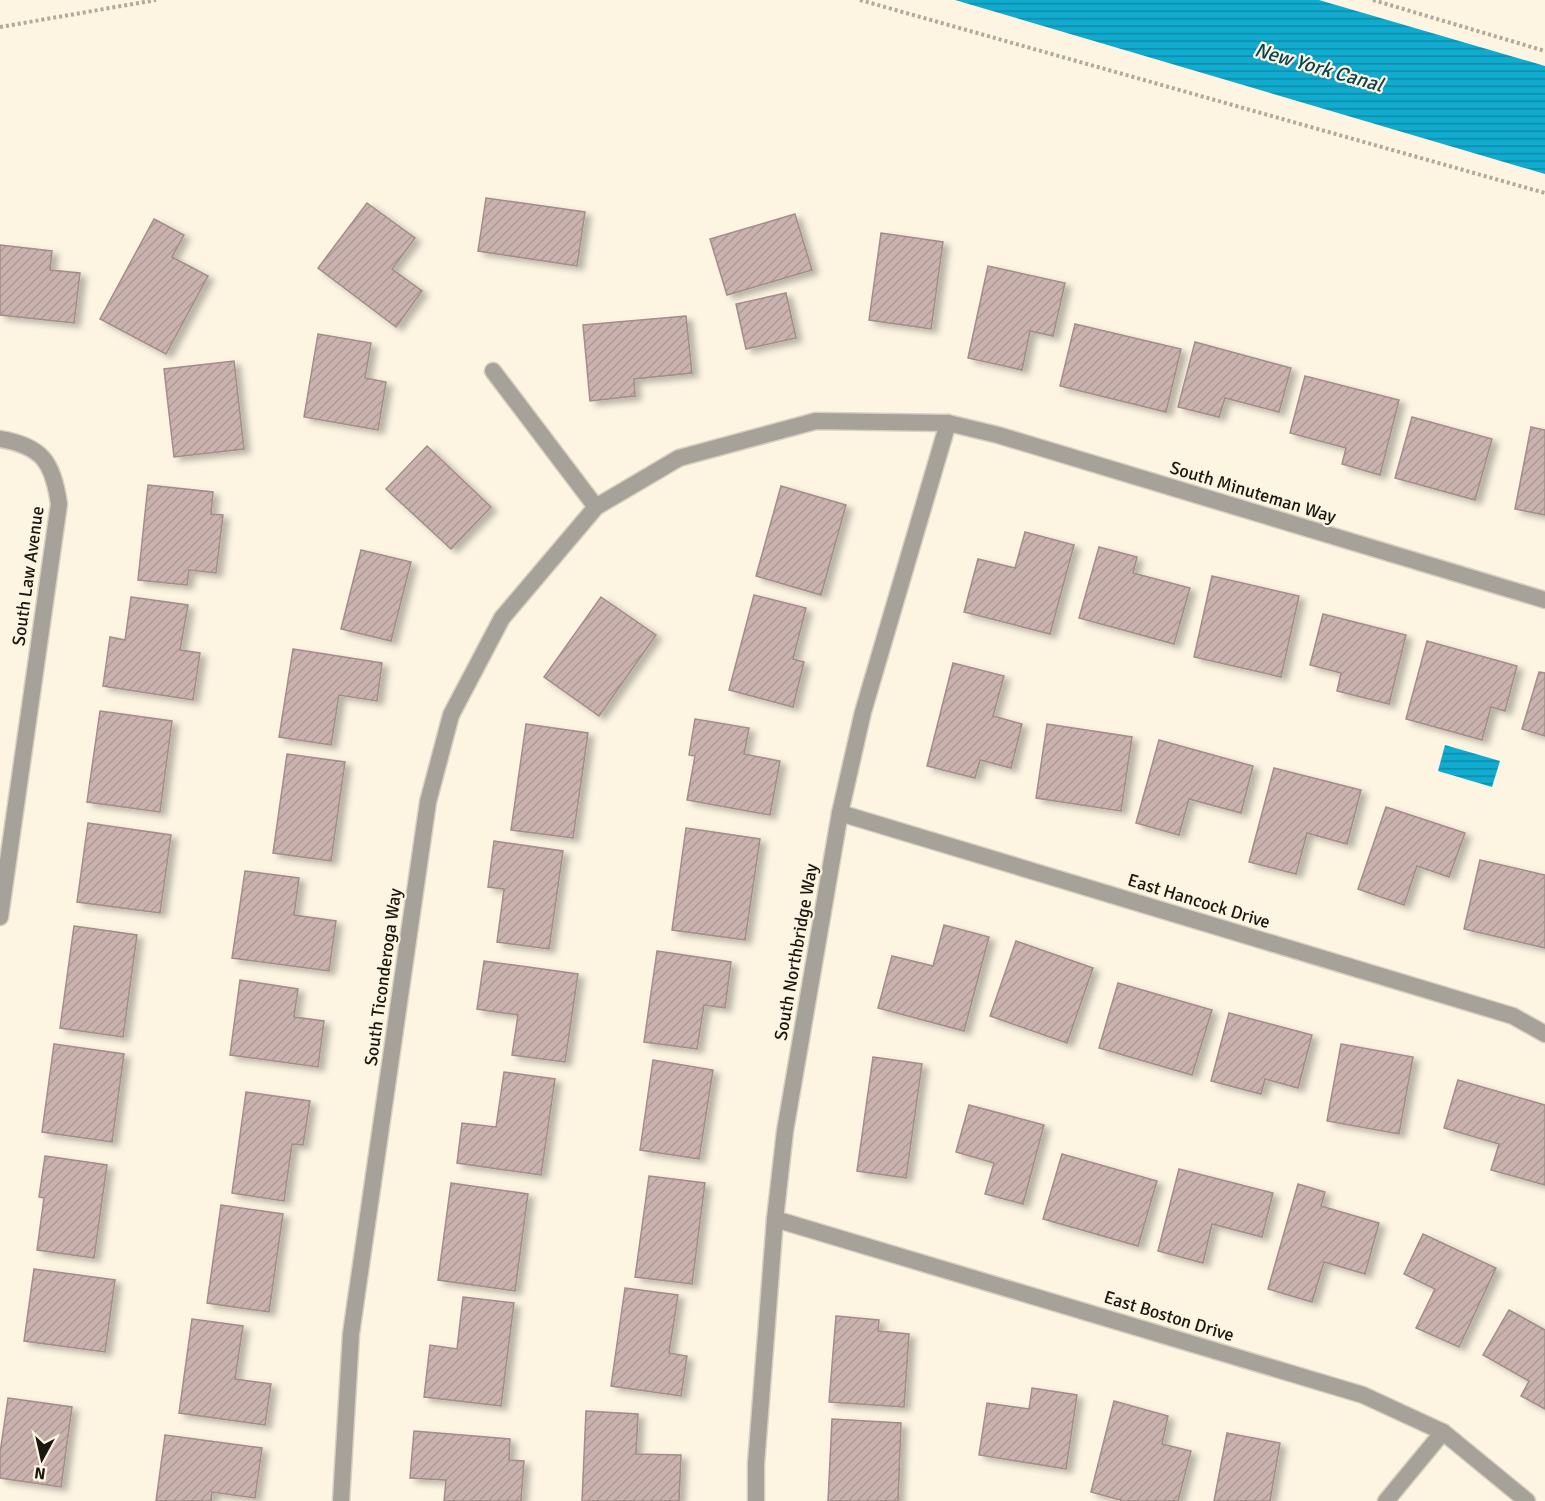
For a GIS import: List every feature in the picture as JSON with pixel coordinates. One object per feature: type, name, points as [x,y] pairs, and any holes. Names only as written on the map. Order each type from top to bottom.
[{"type":"street","points":[[493,371],[596,507]]},
{"type":"street","name":"South Ticonderoga Way","points":[[341,1501],[351,1334],[428,802],[451,715],[502,618],[596,507],[679,458],[816,421],[948,423]]},
{"type":"street","name":"South Minuteman Way","points":[[948,423],[998,435],[1545,600]]},
{"type":"street","name":"South Northbridge Way","points":[[756,1501],[756,1464],[775,1219],[785,1131],[840,813],[863,712],[948,423]]},
{"type":"street","name":"South Law Avenue","points":[[0,439],[23,443],[43,457],[55,478],[59,504],[0,917]]},
{"type":"street","name":"East Hancock Drive","points":[[840,813],[1513,1016],[1545,1034]]},
{"type":"street","name":"East Boston Drive","points":[[775,1219],[1363,1395],[1443,1432],[1527,1501]]},
{"type":"street","points":[[1386,1501],[1443,1432]]},
{"type":"path","points":[[0,27],[156,0]]},
{"type":"path","points":[[860,0],[1545,193]]},
{"type":"path","points":[[1373,0],[1545,51]]},
{"type":"water","name":"New York Canal","points":[[955,0],[1319,0],[1545,66],[1545,174]]},
{"type":"water","points":[[1445,745],[1500,761],[1492,787],[1438,771]]},
{"type":"building","points":[[486,198],[585,212],[577,266],[478,251]]},
{"type":"building","points":[[367,203],[415,238],[392,269],[422,291],[396,327],[318,268]]},
{"type":"building","points":[[795,214],[812,270],[727,295],[710,239]]},
{"type":"building","points":[[154,219],[184,235],[172,257],[208,276],[166,354],[100,319]]},
{"type":"building","points":[[881,233],[943,242],[931,329],[869,320]]},
{"type":"building","points":[[0,245],[52,251],[50,270],[80,273],[74,323],[0,315]]},
{"type":"building","points":[[988,266],[1065,283],[1053,336],[1030,331],[1022,370],[968,358]]},
{"type":"building","points":[[786,293],[796,338],[746,349],[736,304]]},
{"type":"building","points":[[686,316],[692,373],[634,379],[635,396],[590,401],[583,325]]},
{"type":"building","points":[[1075,324],[1181,349],[1166,412],[1060,386]]},
{"type":"building","points":[[318,334],[371,343],[365,378],[386,382],[378,430],[304,417]]},
{"type":"building","points":[[1195,342],[1291,368],[1279,412],[1225,398],[1219,417],[1178,407]]},
{"type":"building","points":[[234,361],[244,449],[174,457],[164,369]]},
{"type":"building","points":[[1305,376],[1399,400],[1380,475],[1342,464],[1346,448],[1290,433]]},
{"type":"building","points":[[1412,417],[1492,439],[1475,500],[1395,478]]},
{"type":"building","points":[[1531,427],[1545,430],[1545,515],[1515,509]]},
{"type":"building","points":[[427,446],[491,507],[451,549],[386,489]]},
{"type":"building","points":[[148,485],[213,492],[211,514],[223,515],[216,573],[189,570],[187,585],[138,580]]},
{"type":"building","points":[[781,486],[846,505],[821,595],[756,576]]},
{"type":"building","points":[[1025,532],[1074,545],[1050,634],[964,612],[978,559],[1015,568]]},
{"type":"building","points":[[1099,547],[1137,557],[1133,573],[1190,588],[1174,644],[1079,618]]},
{"type":"building","points":[[361,550],[411,562],[391,641],[341,629]]},
{"type":"building","points":[[1212,576],[1299,596],[1281,677],[1194,657]]},
{"type":"building","points":[[754,595],[806,608],[793,659],[804,662],[793,707],[729,690]]},
{"type":"building","points":[[131,597],[188,605],[180,650],[200,653],[193,700],[103,686],[110,637],[125,640]]},
{"type":"building","points":[[601,597],[656,635],[599,716],[544,677]]},
{"type":"building","points":[[1323,614],[1406,635],[1389,704],[1337,691],[1341,673],[1310,665]]},
{"type":"building","points":[[1427,641],[1517,666],[1505,711],[1491,707],[1482,740],[1406,719]]},
{"type":"building","points":[[293,649],[382,663],[377,701],[339,695],[331,745],[279,737]]},
{"type":"building","points":[[953,663],[1004,676],[993,716],[1022,724],[1011,768],[980,760],[975,778],[927,766]]},
{"type":"building","points":[[1539,672],[1545,673],[1545,736],[1522,729]]},
{"type":"building","points":[[100,711],[172,721],[160,812],[87,802]]},
{"type":"building","points":[[695,719],[749,728],[744,754],[780,761],[770,815],[687,800],[695,756],[689,755]]},
{"type":"building","points":[[526,724],[588,733],[573,838],[511,830]]},
{"type":"building","points":[[1047,724],[1132,737],[1121,811],[1036,798]]},
{"type":"building","points":[[1159,740],[1253,766],[1241,813],[1189,799],[1179,835],[1136,823]]},
{"type":"building","points":[[287,754],[345,762],[331,861],[273,853]]},
{"type":"building","points":[[1274,768],[1361,790],[1347,844],[1307,833],[1296,874],[1249,862]]},
{"type":"building","points":[[1386,807],[1465,833],[1449,877],[1417,866],[1404,905],[1358,889]]},
{"type":"building","points":[[88,823],[171,835],[160,913],[77,902]]},
{"type":"building","points":[[686,828],[760,839],[745,940],[672,930]]},
{"type":"building","points":[[494,841],[563,851],[549,949],[497,942],[504,889],[488,887]]},
{"type":"building","points":[[1480,860],[1545,875],[1545,948],[1464,929]]},
{"type":"building","points":[[245,871],[299,878],[294,915],[336,921],[329,971],[232,958]]},
{"type":"building","points":[[944,925],[989,937],[964,1031],[878,1008],[892,956],[933,966]]},
{"type":"building","points":[[74,926],[137,935],[123,1037],[60,1028]]},
{"type":"building","points":[[1016,941],[1093,968],[1067,1043],[990,1016]]},
{"type":"building","points":[[657,951],[731,962],[725,1008],[704,1005],[697,1049],[644,1042]]},
{"type":"building","points":[[484,961],[578,974],[565,1062],[512,1055],[518,1015],[477,1009]]},
{"type":"building","points":[[240,980],[298,989],[294,1017],[324,1021],[318,1067],[230,1055]]},
{"type":"building","points":[[1118,983],[1212,1010],[1192,1075],[1099,1048]]},
{"type":"building","points":[[1229,1013],[1312,1035],[1298,1088],[1265,1079],[1261,1094],[1211,1081]]},
{"type":"building","points":[[54,1044],[124,1054],[112,1142],[42,1132]]},
{"type":"building","points":[[1341,1044],[1413,1057],[1399,1134],[1327,1121]]},
{"type":"building","points":[[873,1057],[922,1064],[906,1178],[857,1171]]},
{"type":"building","points":[[653,1060],[713,1070],[699,1159],[640,1150]]},
{"type":"building","points":[[504,1072],[555,1079],[541,1175],[457,1163],[462,1123],[496,1127]]},
{"type":"building","points":[[1458,1080],[1545,1105],[1545,1185],[1491,1170],[1499,1144],[1444,1128]]},
{"type":"building","points":[[246,1092],[310,1101],[303,1145],[292,1144],[284,1201],[232,1193]]},
{"type":"building","points":[[969,1105],[1044,1125],[1023,1204],[985,1194],[994,1163],[956,1152]]},
{"type":"building","points":[[1062,1154],[1157,1181],[1138,1246],[1043,1219]]},
{"type":"building","points":[[45,1156],[107,1165],[94,1258],[37,1250],[44,1198],[39,1197]]},
{"type":"building","points":[[1179,1169],[1273,1193],[1262,1237],[1212,1224],[1203,1263],[1158,1251]]},
{"type":"building","points":[[649,1176],[705,1183],[692,1284],[635,1277]]},
{"type":"building","points":[[451,1183],[528,1194],[515,1291],[438,1280]]},
{"type":"building","points":[[1298,1184],[1325,1192],[1321,1206],[1379,1223],[1365,1274],[1324,1262],[1312,1302],[1268,1289]]},
{"type":"building","points":[[221,1205],[283,1214],[269,1312],[207,1303]]},
{"type":"building","points":[[1423,1234],[1496,1268],[1459,1347],[1416,1328],[1435,1289],[1404,1274]]},
{"type":"building","points":[[34,1269],[115,1280],[105,1352],[24,1341]]},
{"type":"building","points":[[625,1288],[678,1295],[669,1353],[687,1356],[681,1396],[611,1386]]},
{"type":"building","points":[[463,1297],[514,1303],[501,1406],[424,1397],[430,1345],[457,1349]]},
{"type":"building","points":[[1509,1310],[1545,1330],[1545,1409],[1521,1396],[1529,1381],[1483,1355]]},
{"type":"building","points":[[836,1316],[879,1320],[878,1331],[909,1334],[904,1407],[829,1402]]},
{"type":"building","points":[[192,1319],[243,1326],[235,1379],[271,1384],[265,1425],[179,1413]]},
{"type":"building","points":[[1032,1388],[1077,1395],[1066,1469],[979,1455],[987,1403],[1029,1409]]},
{"type":"building","points":[[8,1398],[72,1407],[61,1487],[0,1478],[0,1453]]},
{"type":"building","points":[[1114,1401],[1168,1416],[1162,1444],[1191,1451],[1178,1501],[1124,1501],[1091,1492]]},
{"type":"building","points":[[586,1411],[638,1414],[636,1454],[681,1455],[679,1501],[582,1501]]},
{"type":"building","points":[[832,1419],[901,1423],[898,1501],[828,1501]]},
{"type":"building","points":[[414,1431],[510,1439],[509,1460],[524,1461],[521,1501],[444,1501],[446,1480],[410,1478]]},
{"type":"building","points":[[1227,1433],[1280,1443],[1270,1501],[1214,1501]]},
{"type":"building","points":[[165,1435],[262,1448],[255,1498],[212,1492],[211,1501],[156,1501]]}]
